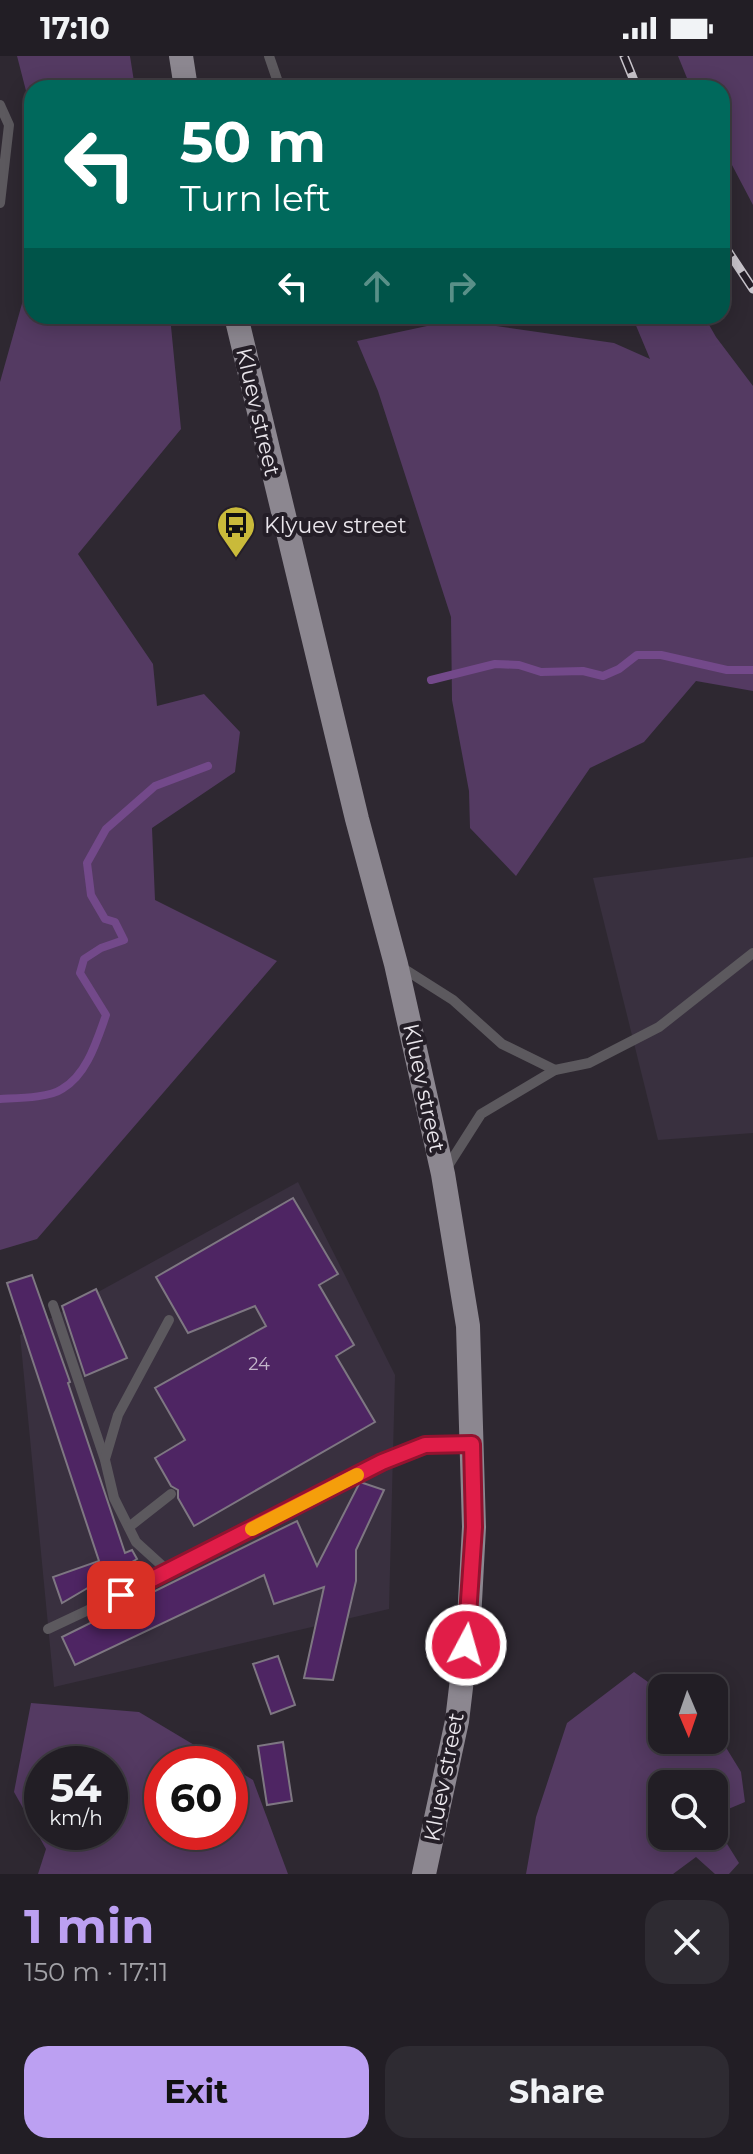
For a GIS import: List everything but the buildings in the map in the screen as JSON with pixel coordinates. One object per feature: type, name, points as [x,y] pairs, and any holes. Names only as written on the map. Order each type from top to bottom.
[{"type":"main road","points":[[181,56],[185,80]]},
{"type":"main road","name":"Kluev street","points":[[238,324],[260,426],[396,964],[443,1174],[468,1326],[474,1527],[469,1620],[457,1721],[424,1874]]},
{"type":"lane","points":[[269,56],[277,80]]},
{"type":"lane","points":[[0,105],[9,125],[0,203]]},
{"type":"lane","points":[[443,1174],[481,1114],[555,1070],[589,1063],[659,1027],[753,953]]},
{"type":"lane","points":[[396,964],[453,1000],[502,1044],[555,1070]]},
{"type":"lane","points":[[53,1305],[105,1460],[114,1498],[136,1542],[169,1572]]},
{"type":"lane","points":[[105,1460],[118,1415],[169,1320]]},
{"type":"lane","points":[[48,1629],[169,1572],[382,1462],[425,1445],[472,1444]]},
{"type":"lane","points":[[129,1527],[171,1494]]},
{"type":"shaded area","points":[[17,56],[130,56],[134,80],[24,80],[24,83]]},
{"type":"shaded area","points":[[678,56],[753,56],[753,205],[730,161],[730,80],[688,80]]},
{"type":"shaded area","points":[[24,296],[24,324],[171,324],[181,429],[78,554],[153,664],[157,706],[204,694],[240,732],[235,772],[152,828],[155,900],[277,961],[37,1239],[0,1250],[0,382]]},
{"type":"shaded area","points":[[436,324],[483,324],[614,343],[650,359],[635,324],[709,324],[753,386],[753,691],[696,681],[644,742],[590,768],[516,876],[470,828],[469,791],[452,700],[451,617],[378,391],[357,341]]},
{"type":"shaded area","points":[[753,857],[753,1133],[658,1140],[593,878]]},
{"type":"shaded area","points":[[298,1182],[395,1375],[389,1609],[54,1687],[20,1335]]},
{"type":"shaded area","points":[[634,1672],[648,1682],[648,1754],[728,1754],[728,1751],[741,1772],[745,1802],[728,1809],[728,1770],[648,1770],[648,1850],[728,1850],[728,1845],[739,1863],[729,1874],[715,1874],[696,1857],[673,1874],[526,1874],[536,1817],[567,1723]]},
{"type":"shaded area","points":[[31,1703],[139,1712],[196,1746],[144,1746],[144,1850],[248,1850],[248,1777],[253,1780],[288,1874],[38,1874],[46,1850],[128,1850],[128,1746],[24,1746],[24,1810],[14,1792]]},
{"type":"waterway","points":[[431,680],[495,664],[519,665],[541,672],[583,671],[603,676],[619,669],[637,655],[661,655],[727,670],[753,670]]},
{"type":"waterway","points":[[0,1099],[56,1092],[71,1083],[85,1066],[106,1015],[80,973],[84,959],[101,948],[124,940],[115,922],[105,919],[91,895],[87,863],[106,829],[155,786],[208,766]]},
{"type":"railway","points":[[624,56],[634,80]]},
{"type":"railway","points":[[730,254],[753,289]]},
{"type":"slow traffic","points":[[252,1529],[357,1475]]},
{"type":"place","name":"Klyuev street","points":[[236,559]]},
{"type":"route","points":[[121,1595],[382,1462],[425,1445],[472,1444],[474,1527],[466,1645]]}]
